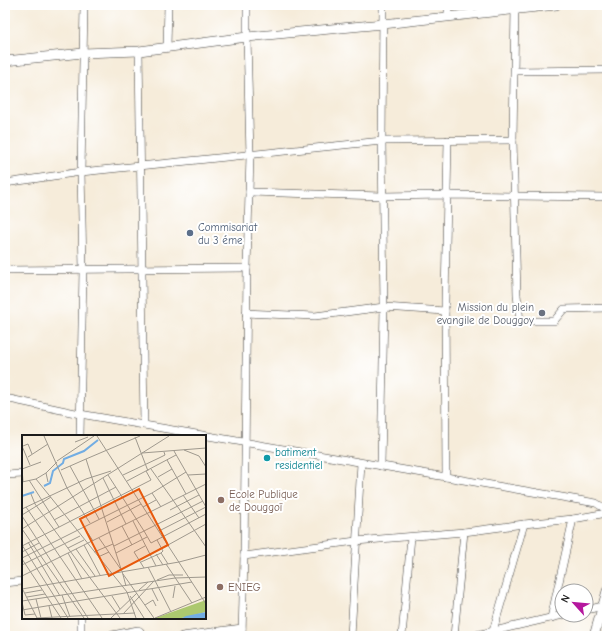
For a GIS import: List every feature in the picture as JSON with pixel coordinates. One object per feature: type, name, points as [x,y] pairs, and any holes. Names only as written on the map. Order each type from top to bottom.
[{"type":"street","points":[[80,435],[83,269],[81,172],[84,5]]},
{"type":"street","points":[[167,48],[168,5]]},
{"type":"street","points":[[242,636],[246,442],[246,313],[250,155],[247,5]]},
{"type":"street","points":[[381,466],[384,307],[382,196],[383,5]]},
{"type":"street","points":[[448,5],[448,16]]},
{"type":"street","points":[[5,61],[83,53],[139,51],[247,37],[383,24],[515,7],[556,5]]},
{"type":"street","points":[[515,7],[513,140],[517,295],[520,321],[554,321],[564,309],[607,308]]},
{"type":"street","points":[[139,51],[144,425]]},
{"type":"street","points":[[515,72],[607,70]]},
{"type":"street","points":[[446,477],[445,311],[448,140]]},
{"type":"street","points":[[5,183],[81,172],[382,141],[513,140]]},
{"type":"street","points":[[249,192],[382,196],[447,195],[607,197]]},
{"type":"street","points":[[5,270],[247,268]]},
{"type":"street","points":[[246,313],[315,316],[384,307],[445,311]]},
{"type":"street","points":[[5,398],[80,414],[204,435]]},
{"type":"street","points":[[206,435],[596,503],[607,510]]},
{"type":"street","points":[[351,636],[361,463]]},
{"type":"street","points":[[5,475],[22,474]]},
{"type":"street","points":[[244,556],[356,541],[464,532],[573,519],[607,513]]},
{"type":"street","points":[[551,618],[573,519]]},
{"type":"street","points":[[493,631],[524,524]]},
{"type":"street","points":[[454,636],[464,532]]},
{"type":"street","points":[[402,636],[411,537]]},
{"type":"street","points":[[5,583],[22,581]]},
{"type":"street","points":[[594,636],[605,605],[607,591]]},
{"type":"street","points":[[594,608],[605,605]]},
{"type":"street","points":[[472,636],[554,617]]},
{"type":"street","points":[[81,619],[81,636]]},
{"type":"street","points":[[182,636],[242,628]]},
{"type":"street","points":[[107,636],[138,630],[141,633],[141,636]]},
{"type":"place","name":"Commisariat du 3 éme","points":[[190,233]]},
{"type":"place","name":"Mission du plein evangile de Douggoy","points":[[542,313]]},
{"type":"place","name":"batiment residentiel","points":[[267,458]]},
{"type":"place","name":"Ecole Publique de Douggoï","points":[[221,500]]},
{"type":"place","name":"ENIEG","points":[[220,587]]}]
